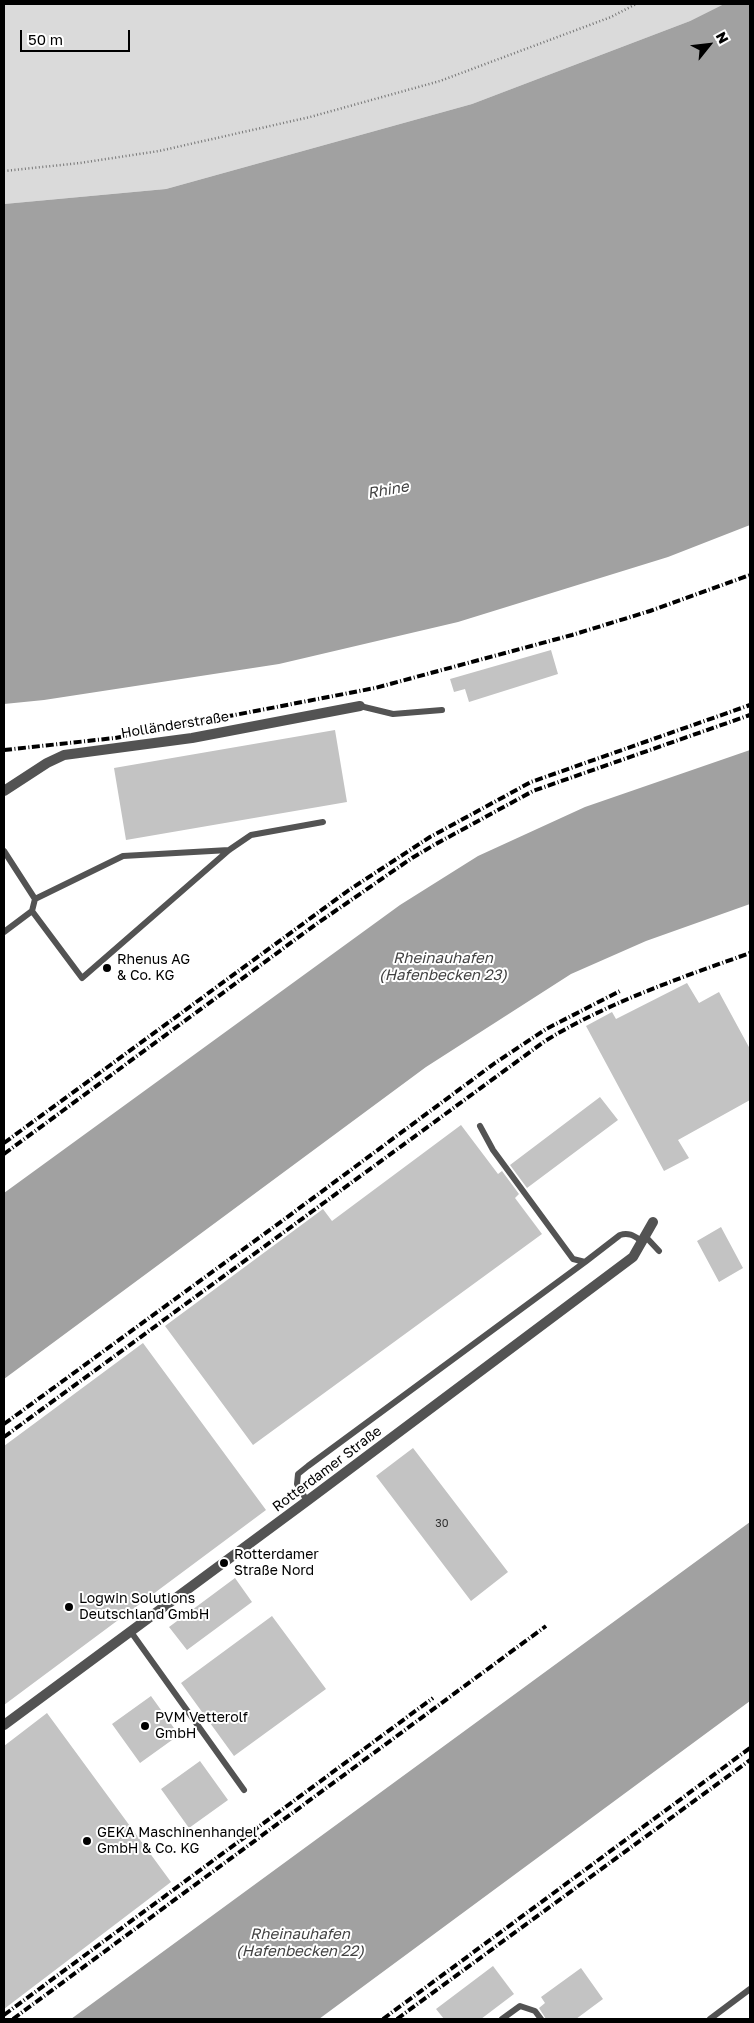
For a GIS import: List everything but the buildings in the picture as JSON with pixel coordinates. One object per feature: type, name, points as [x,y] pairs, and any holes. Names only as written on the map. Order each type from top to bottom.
[{"type":"street","name":"Holländerstraße","points":[[4,792],[47,763],[64,755],[192,738],[360,706]]},
{"type":"street","name":"Rotterdamer Straße","points":[[4,1725],[132,1632],[633,1258],[653,1222]]},
{"type":"lane","points":[[360,706],[393,714],[442,710]]},
{"type":"lane","points":[[32,912],[82,978],[229,850],[251,835],[323,822]]},
{"type":"lane","points":[[35,899],[124,856],[229,850]]},
{"type":"lane","points":[[4,851],[35,899],[32,912],[4,932]]},
{"type":"lane","points":[[480,1126],[493,1150],[573,1259],[585,1262]]},
{"type":"lane","points":[[307,1502],[297,1484],[298,1474],[620,1235],[625,1233],[631,1234],[643,1239],[659,1251]]},
{"type":"lane","points":[[132,1632],[244,1790]]},
{"type":"lane","points":[[710,2019],[750,1988]]},
{"type":"lane","points":[[502,2019],[520,2006],[535,2011],[541,2019]]},
{"type":"path","points":[[4,171],[80,163],[158,150],[310,117],[440,81],[611,17],[636,4]]},
{"type":"shaded area","points":[[4,4],[724,4],[690,21],[472,104],[166,189],[4,204]]},
{"type":"water","name":"Rhine","points":[[724,4],[750,4],[750,525],[668,557],[458,622],[279,664],[44,700],[4,704],[4,204],[166,189],[472,104],[690,21]]},
{"type":"water","name":"Rheinauhafen (Hafenbecken 23)","points":[[750,750],[750,904],[646,941],[571,974],[426,1067],[4,1379],[4,1193],[400,905],[478,856],[585,807]]},
{"type":"water","name":"Rheinauhafen (Hafenbecken 22)","points":[[750,1522],[750,1701],[319,2019],[71,2019]]},
{"type":"railway","points":[[4,750],[115,738],[375,688],[572,635],[650,611],[750,575]]},
{"type":"railway","points":[[4,1143],[349,890],[430,837],[531,782],[750,705]]},
{"type":"railway","points":[[4,1154],[315,925],[434,845],[533,791],[750,715]]},
{"type":"railway","points":[[4,1437],[545,1041],[594,1014],[671,982],[750,953]]},
{"type":"railway","points":[[4,1424],[495,1063],[546,1029],[620,991]]},
{"type":"railway","points":[[13,2019],[546,1626]]},
{"type":"railway","points":[[4,2015],[433,1698]]},
{"type":"railway","points":[[383,2019],[750,1748]]},
{"type":"railway","points":[[397,2019],[750,1760]]},
{"type":"place","name":"Rhenus AG & Co. KG","points":[[107,968]]},
{"type":"place","name":"Rotterdamer Straße Nord","points":[[224,1563]]},
{"type":"place","name":"Logwin Solutions Deutschland GmbH","points":[[69,1607]]},
{"type":"place","name":"PVM Vetterolf GmbH","points":[[145,1726]]},
{"type":"place","name":"GEKA Maschinenhandel GmbH & Co. KG","points":[[87,1841]]}]
